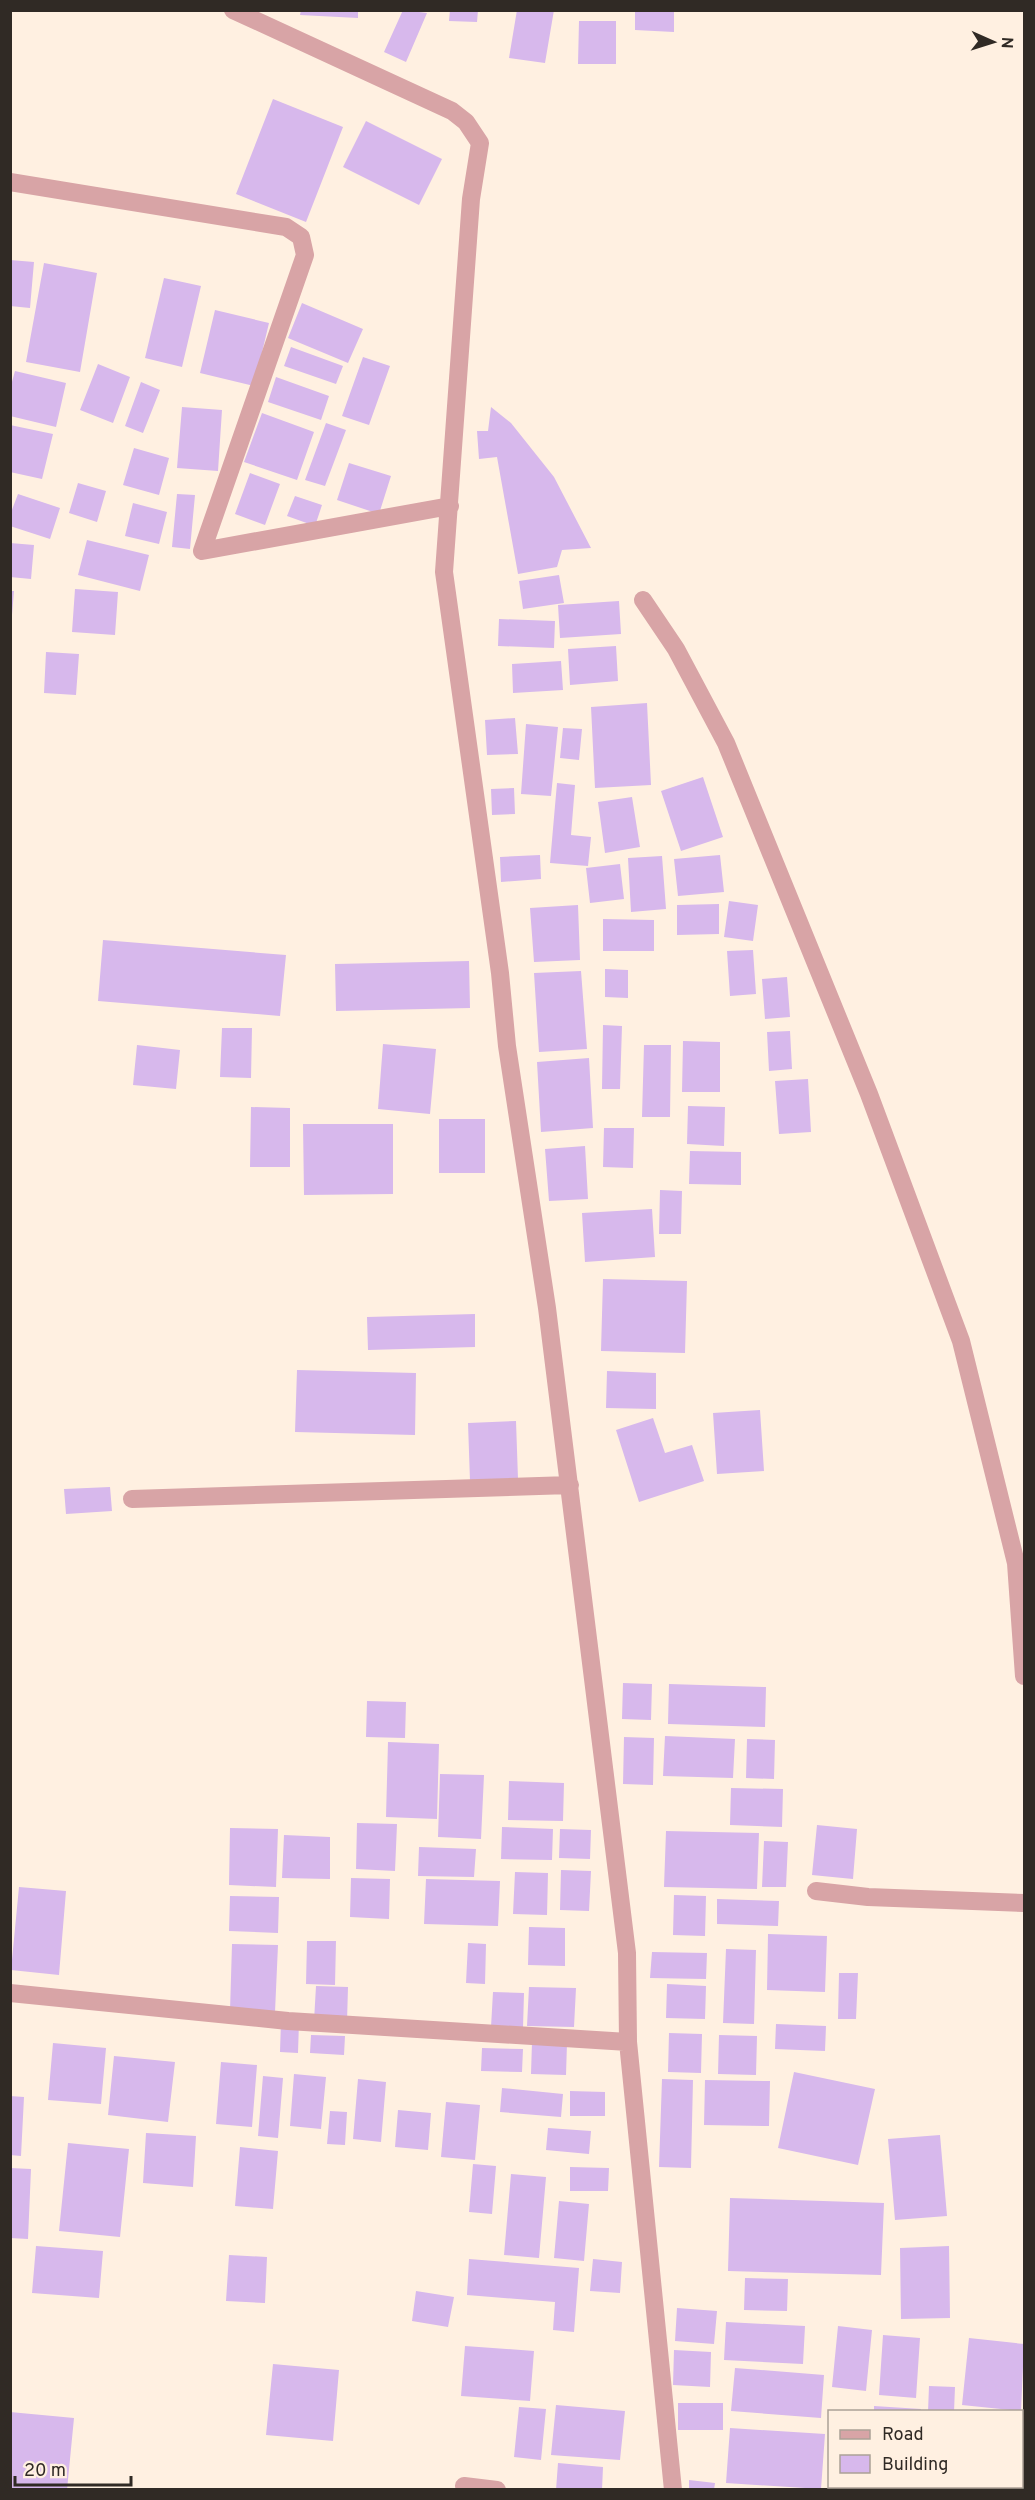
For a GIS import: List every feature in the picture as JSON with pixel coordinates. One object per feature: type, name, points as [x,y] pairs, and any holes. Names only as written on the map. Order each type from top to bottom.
[{"type":"street","points":[[233,10],[452,111],[466,122],[480,143],[471,199],[444,572],[500,973],[507,1046],[547,1308],[627,1953],[628,2042],[673,2490]]},
{"type":"street","points":[[10,182],[286,227],[301,237],[305,255],[202,551],[450,506]]},
{"type":"street","points":[[643,600],[670,640],[726,743],[869,1094],[961,1341],[1016,1563],[1024,1676]]},
{"type":"street","points":[[132,1499],[570,1485]]},
{"type":"street","points":[[816,1891],[868,1897],[1024,1903]]},
{"type":"street","points":[[10,1993],[288,2021],[628,2042]]},
{"type":"street","points":[[464,2486],[496,2490]]},
{"type":"building","points":[[301,10],[358,10],[358,18],[300,15]]},
{"type":"building","points":[[403,10],[427,13],[406,62],[384,52]]},
{"type":"building","points":[[450,10],[478,10],[477,22],[449,21]]},
{"type":"building","points":[[517,10],[554,10],[545,63],[509,58]]},
{"type":"building","points":[[635,10],[674,10],[674,32],[635,30]]},
{"type":"building","points":[[579,21],[616,21],[616,64],[578,64]]},
{"type":"building","points":[[273,99],[343,127],[306,222],[236,194]]},
{"type":"building","points":[[366,121],[442,159],[419,205],[343,167]]},
{"type":"building","points":[[10,260],[34,262],[30,308],[10,306]]},
{"type":"building","points":[[44,263],[97,273],[80,372],[26,362]]},
{"type":"building","points":[[164,278],[201,286],[182,367],[145,358]]},
{"type":"building","points":[[302,303],[363,329],[348,363],[288,338]]},
{"type":"building","points":[[215,310],[269,323],[254,386],[200,373]]},
{"type":"building","points":[[291,347],[343,366],[336,384],[284,366]]},
{"type":"building","points":[[363,357],[390,366],[369,425],[342,416]]},
{"type":"building","points":[[98,364],[130,377],[113,423],[80,410]]},
{"type":"building","points":[[15,371],[66,383],[56,427],[10,416],[10,389]]},
{"type":"building","points":[[276,377],[329,396],[321,420],[268,402]]},
{"type":"building","points":[[141,382],[160,390],[143,433],[125,426]]},
{"type":"building","points":[[182,407],[222,410],[218,471],[177,468]]},
{"type":"building","points":[[491,407],[511,423],[554,477],[591,548],[562,550],[557,567],[518,574],[497,457],[479,459],[477,431],[488,431]]},
{"type":"building","points":[[262,413],[314,432],[297,480],[244,462]]},
{"type":"building","points":[[326,423],[346,430],[325,486],[305,480]]},
{"type":"building","points":[[10,425],[53,434],[42,479],[10,472]]},
{"type":"building","points":[[134,448],[169,458],[159,495],[123,485]]},
{"type":"building","points":[[349,463],[391,476],[379,514],[337,500]]},
{"type":"building","points":[[250,473],[280,484],[265,525],[235,514]]},
{"type":"building","points":[[78,483],[106,491],[97,522],[69,513]]},
{"type":"building","points":[[18,494],[60,508],[50,539],[10,526],[10,515]]},
{"type":"building","points":[[177,494],[195,495],[190,549],[172,547]]},
{"type":"building","points":[[295,496],[322,505],[315,526],[287,516]]},
{"type":"building","points":[[133,503],[167,512],[159,544],[125,536]]},
{"type":"building","points":[[87,540],[149,555],[140,591],[78,575]]},
{"type":"building","points":[[10,543],[34,545],[31,579],[10,577]]},
{"type":"building","points":[[559,575],[564,603],[523,609],[519,581]]},
{"type":"building","points":[[75,589],[118,592],[115,635],[72,632]]},
{"type":"building","points":[[10,591],[14,591],[12,615],[10,615]]},
{"type":"building","points":[[619,601],[621,634],[560,638],[558,605]]},
{"type":"building","points":[[499,619],[555,621],[554,648],[498,646]]},
{"type":"building","points":[[616,646],[618,681],[570,685],[568,649]]},
{"type":"building","points":[[46,652],[79,654],[76,695],[44,693]]},
{"type":"building","points":[[561,661],[563,690],[513,693],[512,664]]},
{"type":"building","points":[[647,703],[651,785],[595,788],[591,707]]},
{"type":"building","points":[[515,718],[518,754],[487,755],[485,720]]},
{"type":"building","points":[[526,724],[558,727],[551,796],[521,794]]},
{"type":"building","points":[[563,728],[582,729],[579,760],[560,758]]},
{"type":"building","points":[[703,777],[723,837],[681,851],[661,791]]},
{"type":"building","points":[[557,783],[575,785],[571,835],[591,837],[588,866],[550,863]]},
{"type":"building","points":[[514,788],[515,814],[492,815],[491,789]]},
{"type":"building","points":[[632,797],[640,847],[605,853],[598,802]]},
{"type":"building","points":[[540,855],[541,879],[501,882],[500,857]]},
{"type":"building","points":[[720,855],[724,892],[678,896],[674,859]]},
{"type":"building","points":[[662,856],[666,909],[631,912],[628,858]]},
{"type":"building","points":[[620,864],[624,899],[590,903],[586,868]]},
{"type":"building","points":[[729,901],[758,905],[753,941],[724,937]]},
{"type":"building","points":[[719,904],[719,934],[677,935],[677,905]]},
{"type":"building","points":[[578,905],[580,960],[534,962],[530,908]]},
{"type":"building","points":[[603,919],[654,920],[654,951],[603,951]]},
{"type":"building","points":[[103,940],[286,955],[280,1016],[98,1001]]},
{"type":"building","points":[[753,950],[756,994],[730,996],[727,951]]},
{"type":"building","points":[[469,961],[470,1008],[336,1011],[335,964]]},
{"type":"building","points":[[605,969],[628,970],[628,998],[605,997]]},
{"type":"building","points":[[581,971],[587,1049],[539,1052],[534,973]]},
{"type":"building","points":[[787,977],[790,1017],[765,1019],[762,979]]},
{"type":"building","points":[[603,1025],[622,1026],[620,1089],[602,1089]]},
{"type":"building","points":[[222,1028],[252,1028],[251,1078],[220,1077]]},
{"type":"building","points":[[790,1031],[792,1069],[769,1071],[767,1032]]},
{"type":"building","points":[[683,1041],[720,1042],[720,1092],[682,1092]]},
{"type":"building","points":[[383,1044],[436,1049],[430,1114],[378,1109]]},
{"type":"building","points":[[137,1045],[180,1050],[176,1089],[133,1085]]},
{"type":"building","points":[[644,1045],[671,1045],[670,1117],[642,1117]]},
{"type":"building","points":[[589,1058],[593,1128],[541,1132],[537,1062]]},
{"type":"building","points":[[808,1079],[811,1132],[779,1134],[775,1081]]},
{"type":"building","points":[[688,1106],[725,1107],[724,1146],[687,1144]]},
{"type":"building","points":[[251,1107],[290,1108],[290,1167],[250,1167]]},
{"type":"building","points":[[439,1119],[485,1119],[485,1173],[439,1173]]},
{"type":"building","points":[[303,1124],[393,1124],[393,1194],[304,1195]]},
{"type":"building","points":[[604,1128],[634,1128],[633,1168],[603,1167]]},
{"type":"building","points":[[585,1146],[588,1199],[549,1201],[545,1149]]},
{"type":"building","points":[[690,1151],[741,1152],[741,1185],[689,1184]]},
{"type":"building","points":[[660,1190],[682,1191],[681,1234],[659,1234]]},
{"type":"building","points":[[652,1209],[655,1257],[585,1262],[582,1213]]},
{"type":"building","points":[[603,1279],[687,1281],[685,1353],[601,1351]]},
{"type":"building","points":[[475,1314],[475,1347],[368,1350],[367,1317]]},
{"type":"building","points":[[297,1370],[416,1373],[415,1435],[295,1432]]},
{"type":"building","points":[[607,1371],[656,1373],[656,1409],[606,1408]]},
{"type":"building","points":[[760,1410],[764,1471],[717,1474],[713,1413]]},
{"type":"building","points":[[653,1418],[665,1453],[692,1445],[704,1481],[639,1502],[616,1430]]},
{"type":"building","points":[[516,1421],[518,1479],[470,1481],[468,1423]]},
{"type":"building","points":[[110,1487],[112,1511],[66,1514],[64,1489]]},
{"type":"building","points":[[623,1683],[652,1684],[651,1720],[622,1719]]},
{"type":"building","points":[[669,1684],[766,1687],[765,1727],[668,1724]]},
{"type":"building","points":[[367,1701],[406,1702],[405,1738],[366,1737]]},
{"type":"building","points":[[665,1736],[735,1739],[733,1778],[663,1776]]},
{"type":"building","points":[[624,1737],[654,1738],[653,1785],[623,1784]]},
{"type":"building","points":[[747,1739],[775,1740],[774,1779],[746,1778]]},
{"type":"building","points":[[388,1742],[439,1744],[437,1819],[386,1817]]},
{"type":"building","points":[[440,1774],[484,1775],[481,1839],[438,1837]]},
{"type":"building","points":[[509,1781],[564,1783],[563,1821],[508,1820]]},
{"type":"building","points":[[731,1788],[783,1789],[782,1827],[730,1825]]},
{"type":"building","points":[[357,1823],[397,1824],[395,1871],[356,1869]]},
{"type":"building","points":[[817,1825],[857,1829],[853,1879],[812,1875]]},
{"type":"building","points":[[502,1827],[553,1829],[552,1860],[501,1859]]},
{"type":"building","points":[[230,1828],[278,1829],[276,1887],[229,1885]]},
{"type":"building","points":[[560,1829],[591,1830],[590,1859],[559,1858]]},
{"type":"building","points":[[666,1831],[759,1833],[757,1889],[664,1887]]},
{"type":"building","points":[[284,1835],[330,1837],[330,1879],[282,1878]]},
{"type":"building","points":[[764,1841],[788,1842],[786,1887],[762,1887]]},
{"type":"building","points":[[419,1847],[476,1849],[474,1877],[418,1876]]},
{"type":"building","points":[[561,1870],[591,1871],[589,1911],[560,1910]]},
{"type":"building","points":[[515,1872],[548,1873],[547,1915],[513,1914]]},
{"type":"building","points":[[351,1878],[390,1879],[389,1919],[350,1917]]},
{"type":"building","points":[[426,1879],[500,1881],[498,1926],[424,1924]]},
{"type":"building","points":[[19,1887],[66,1891],[59,1975],[11,1970]]},
{"type":"building","points":[[674,1895],[706,1896],[705,1936],[673,1935]]},
{"type":"building","points":[[230,1896],[279,1897],[278,1933],[229,1931]]},
{"type":"building","points":[[717,1899],[779,1901],[778,1926],[717,1924]]},
{"type":"building","points":[[529,1927],[565,1928],[565,1966],[528,1965]]},
{"type":"building","points":[[768,1934],[827,1936],[825,1992],[767,1990]]},
{"type":"building","points":[[307,1941],[336,1941],[335,1985],[306,1984]]},
{"type":"building","points":[[468,1943],[486,1944],[485,1984],[466,1983]]},
{"type":"building","points":[[232,1944],[278,1945],[275,2012],[230,2011]]},
{"type":"building","points":[[726,1949],[756,1950],[754,2024],[723,2023]]},
{"type":"building","points":[[652,1952],[707,1953],[706,1979],[650,1978]]},
{"type":"building","points":[[839,1973],[858,1973],[856,2019],[838,2019]]},
{"type":"building","points":[[667,1984],[706,1986],[705,2019],[666,2018]]},
{"type":"building","points":[[316,1986],[348,1987],[347,2022],[314,2021]]},
{"type":"building","points":[[529,1987],[576,1988],[574,2027],[527,2026]]},
{"type":"building","points":[[493,1992],[524,1993],[523,2028],[491,2027]]},
{"type":"building","points":[[281,2021],[299,2022],[298,2053],[280,2052]]},
{"type":"building","points":[[776,2024],[826,2026],[825,2051],[775,2049]]},
{"type":"building","points":[[669,2033],[702,2034],[701,2073],[668,2072]]},
{"type":"building","points":[[311,2035],[345,2036],[344,2055],[310,2053]]},
{"type":"building","points":[[719,2035],[757,2036],[756,2075],[718,2074]]},
{"type":"building","points":[[532,2042],[567,2043],[566,2075],[531,2074]]},
{"type":"building","points":[[53,2043],[106,2048],[101,2104],[48,2100]]},
{"type":"building","points":[[482,2048],[523,2049],[522,2072],[481,2071]]},
{"type":"building","points":[[114,2056],[175,2062],[168,2122],[108,2115]]},
{"type":"building","points":[[221,2062],[257,2065],[252,2127],[216,2124]]},
{"type":"building","points":[[794,2072],[875,2089],[858,2165],[778,2148]]},
{"type":"building","points":[[294,2074],[326,2077],[321,2129],[290,2126]]},
{"type":"building","points":[[263,2076],[283,2078],[278,2138],[258,2136]]},
{"type":"building","points":[[358,2079],[386,2082],[381,2142],[353,2139]]},
{"type":"building","points":[[662,2079],[693,2080],[691,2168],[659,2167]]},
{"type":"building","points":[[705,2080],[770,2081],[769,2126],[704,2125]]},
{"type":"building","points":[[502,2088],[563,2094],[561,2117],[500,2112]]},
{"type":"building","points":[[570,2091],[605,2092],[605,2116],[570,2116]]},
{"type":"building","points":[[10,2096],[24,2097],[21,2156],[10,2155]]},
{"type":"building","points":[[446,2102],[480,2105],[475,2160],[441,2157]]},
{"type":"building","points":[[398,2110],[431,2113],[428,2150],[395,2147]]},
{"type":"building","points":[[330,2111],[347,2112],[345,2145],[327,2144]]},
{"type":"building","points":[[548,2128],[591,2131],[589,2154],[546,2150]]},
{"type":"building","points":[[146,2133],[196,2136],[193,2187],[143,2183]]},
{"type":"building","points":[[940,2135],[947,2216],[895,2220],[888,2139]]},
{"type":"building","points":[[68,2143],[129,2149],[120,2237],[59,2231]]},
{"type":"building","points":[[240,2147],[278,2151],[273,2209],[235,2206]]},
{"type":"building","points":[[473,2164],[496,2166],[492,2214],[469,2212]]},
{"type":"building","points":[[570,2167],[609,2168],[608,2191],[570,2191]]},
{"type":"building","points":[[10,2168],[31,2169],[28,2239],[10,2238]]},
{"type":"building","points":[[511,2174],[546,2177],[539,2258],[504,2255]]},
{"type":"building","points":[[730,2198],[884,2203],[881,2275],[728,2271]]},
{"type":"building","points":[[559,2201],[589,2204],[584,2261],[554,2258]]},
{"type":"building","points":[[36,2246],[103,2251],[99,2298],[32,2293]]},
{"type":"building","points":[[949,2246],[950,2318],[901,2319],[900,2248]]},
{"type":"building","points":[[229,2255],[267,2257],[265,2303],[226,2301]]},
{"type":"building","points":[[469,2259],[579,2268],[574,2332],[553,2330],[555,2302],[467,2295]]},
{"type":"building","points":[[593,2259],[622,2262],[620,2293],[590,2291]]},
{"type":"building","points":[[745,2278],[788,2279],[787,2311],[744,2310]]},
{"type":"building","points":[[416,2291],[454,2297],[448,2327],[412,2321]]},
{"type":"building","points":[[677,2308],[717,2311],[714,2344],[675,2341]]},
{"type":"building","points":[[726,2322],[805,2326],[803,2364],[724,2360]]},
{"type":"building","points":[[838,2326],[872,2330],[866,2391],[832,2387]]},
{"type":"building","points":[[883,2335],[920,2338],[916,2398],[879,2395]]},
{"type":"building","points":[[969,2338],[1024,2344],[1021,2410],[962,2405]]},
{"type":"building","points":[[465,2346],[534,2351],[530,2401],[461,2396]]},
{"type":"building","points":[[674,2350],[711,2352],[710,2387],[673,2385]]},
{"type":"building","points":[[273,2364],[339,2370],[333,2441],[266,2435]]},
{"type":"building","points":[[735,2368],[824,2375],[821,2418],[731,2411]]},
{"type":"building","points":[[929,2386],[955,2387],[954,2410],[928,2410]]},
{"type":"building","points":[[678,2403],[723,2403],[723,2430],[678,2430]]},
{"type":"building","points":[[556,2405],[625,2411],[620,2460],[551,2455]]},
{"type":"building","points":[[874,2406],[921,2409],[921,2410],[874,2410]]},
{"type":"building","points":[[519,2407],[546,2409],[541,2460],[514,2457]]},
{"type":"building","points":[[10,2412],[74,2418],[67,2490],[10,2490]]},
{"type":"building","points":[[730,2428],[825,2434],[821,2489],[726,2483]]},
{"type":"building","points":[[558,2463],[603,2467],[602,2490],[556,2490]]},
{"type":"building","points":[[689,2480],[715,2483],[714,2490],[689,2490]]},
{"type":"building","points":[[859,2488],[944,2488],[944,2490],[859,2490]]}]
